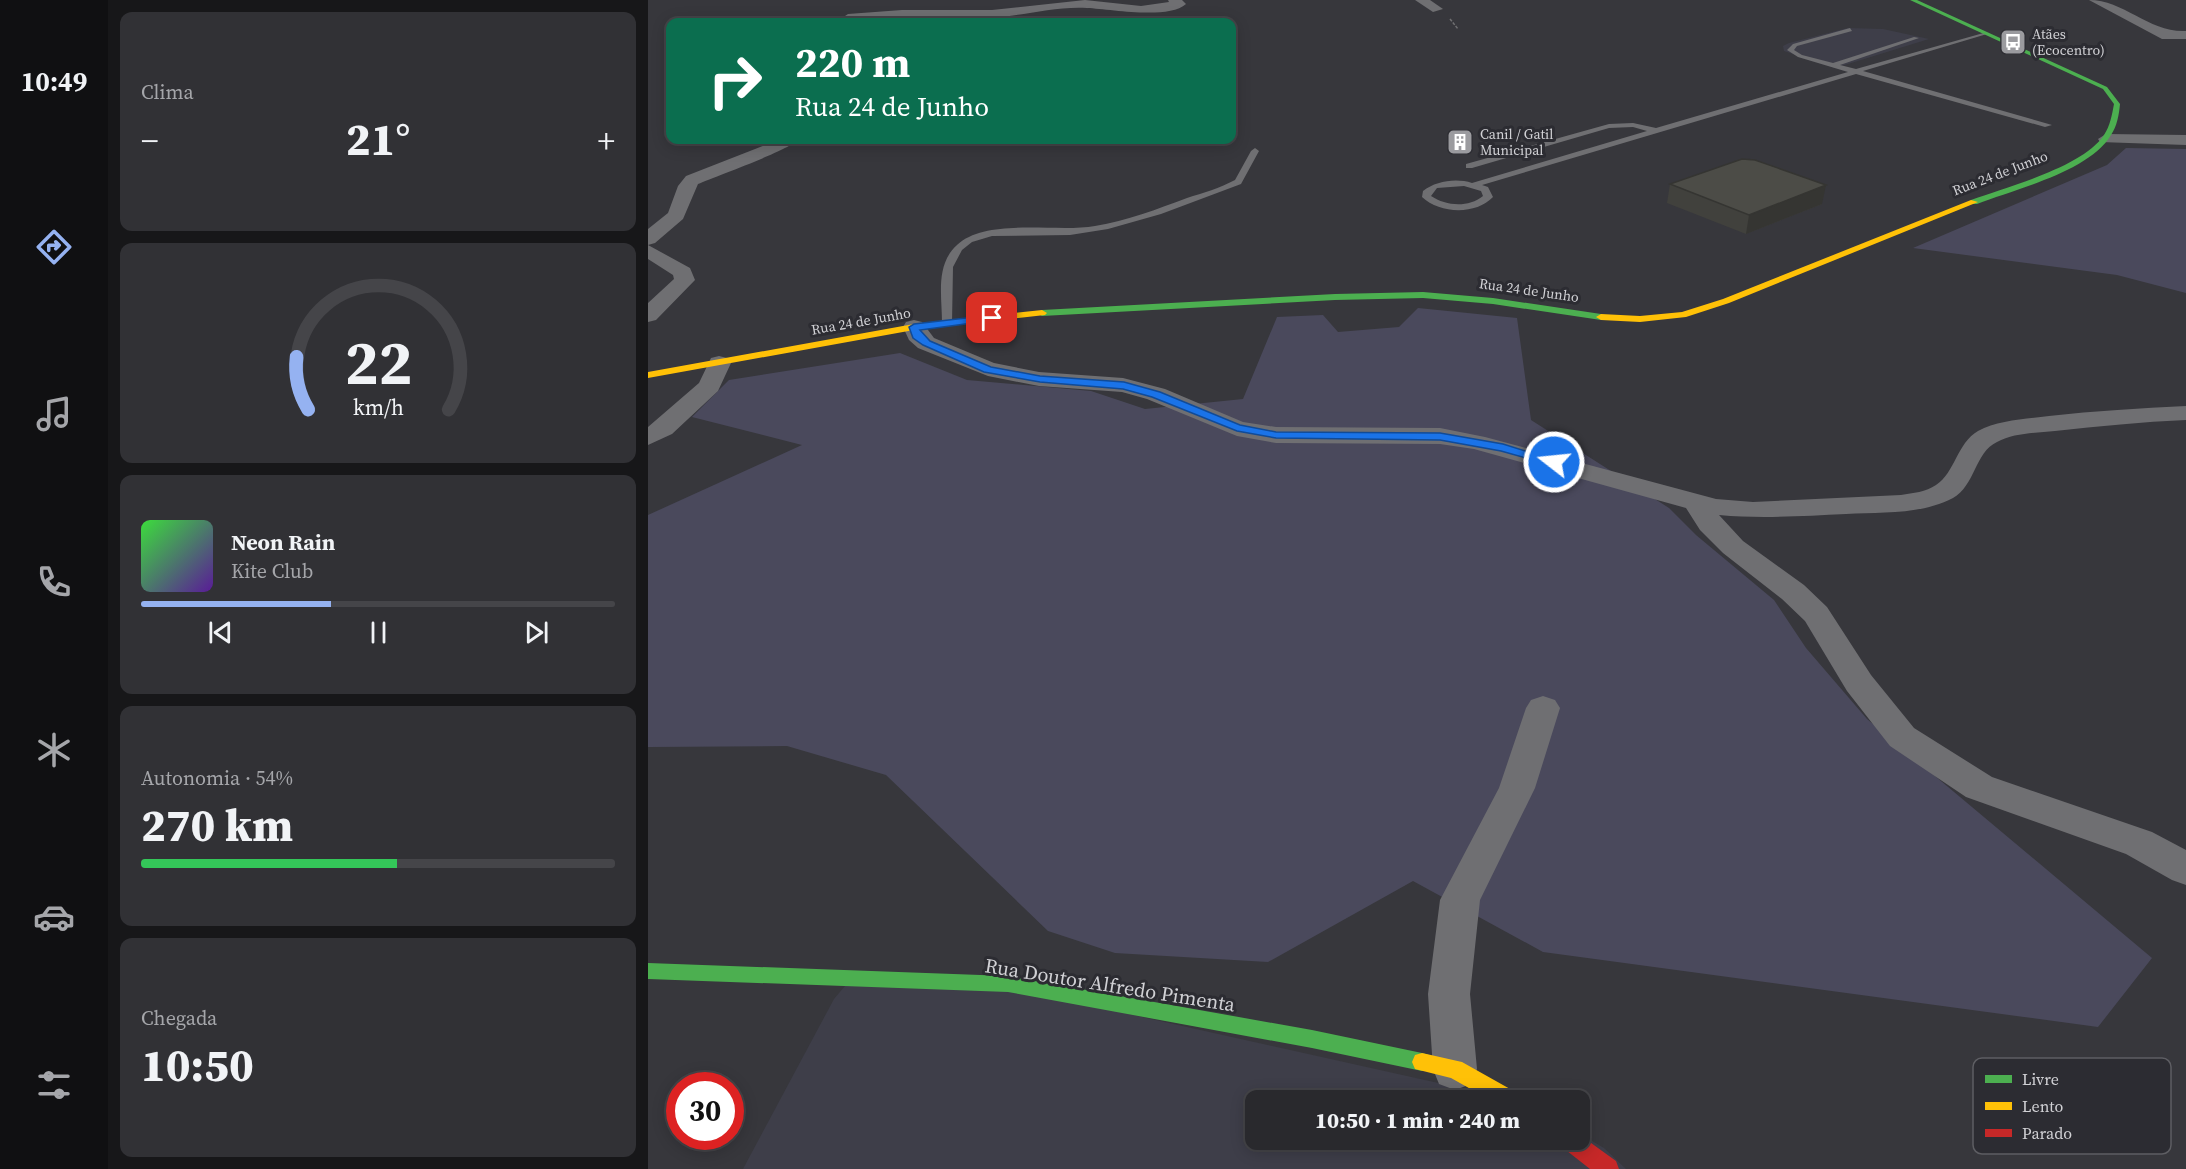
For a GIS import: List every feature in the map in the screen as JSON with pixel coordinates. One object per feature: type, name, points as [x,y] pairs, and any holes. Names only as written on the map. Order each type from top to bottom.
[{"type":"main road","points":[[1913,0],[2105,88],[2117,104],[2113,126],[2106,140]]},
{"type":"main road","name":"Rua 24 de Junho","points":[[648,375],[914,327],[1013,315],[1391,296],[1458,297],[1599,317],[1640,319],[1683,315],[1726,301],[2070,164],[2092,152],[2106,140]]},
{"type":"main road","name":"Rua Doutor Alfredo Pimenta","points":[[648,971],[1008,984],[1278,1033],[1455,1069],[1492,1090]]},
{"type":"main road","points":[[1582,1150],[1608,1169]]},
{"type":"street","points":[[864,18],[902,14],[992,14],[1106,0]]},
{"type":"street","points":[[1085,4],[1141,10],[1180,4],[1174,0]]},
{"type":"street","points":[[1421,0],[1437,9]]},
{"type":"street","points":[[2095,0],[2167,36],[2186,35]]},
{"type":"street","points":[[848,18],[876,2]]},
{"type":"street","points":[[2106,140],[2186,140]]},
{"type":"street","points":[[648,239],[676,216],[687,186],[692,180],[782,144]]},
{"type":"street","points":[[648,251],[683,272],[685,280],[648,315]]},
{"type":"street","points":[[914,327],[917,335],[926,343],[988,369],[1040,379],[1124,386],[1156,394],[1237,428],[1276,435],[1440,436],[1476,442],[1696,502],[1753,510],[1901,502],[1931,498],[1946,491],[1956,481],[1974,449],[1986,437],[2026,427],[2127,416],[2186,413]]},
{"type":"street","points":[[648,436],[663,429],[710,386],[719,363]]},
{"type":"street","points":[[1696,502],[1710,524],[1733,547],[1793,591],[1816,614],[1859,683],[1902,737],[1979,787],[2139,843],[2186,869]]},
{"type":"street","points":[[1455,1069],[1449,994],[1460,900],[1516,788],[1543,708]]},
{"type":"lane","points":[[1850,30],[1795,45],[1790,50],[1800,56],[2048,125]]},
{"type":"lane","points":[[1474,185],[1989,35]]},
{"type":"lane","points":[[1485,189],[1488,197],[1469,206],[1438,204],[1427,197],[1426,193],[1435,186],[1454,183],[1474,185],[1485,189],[1870,75],[1989,35]]},
{"type":"lane","points":[[1833,65],[1916,38]]},
{"type":"lane","points":[[1469,166],[1609,126],[1633,124],[1669,135]]},
{"type":"lane","points":[[947,323],[948,302],[944,288],[948,264],[969,240],[990,235],[1080,231],[1120,225],[1152,216],[1238,182],[1255,151]]},
{"type":"shaded area","points":[[1848,28],[1883,29],[1929,39],[1835,68],[1784,51],[1783,46],[1789,43]]},
{"type":"shaded area","points":[[2126,148],[2186,149],[2186,293],[2117,275],[1913,248],[2107,165]]},
{"type":"shaded area","points":[[1418,308],[1517,318],[1531,420],[1669,508],[1696,535],[1774,600],[1806,648],[1867,719],[2152,958],[2098,1027],[1543,952],[1413,881],[1268,962],[1115,953],[1048,931],[886,775],[787,746],[648,747],[648,515],[802,445],[692,417],[729,380],[900,353],[967,380],[1091,391],[1145,409],[1243,399],[1277,317],[1323,315],[1338,332],[1399,327]]},
{"type":"shaded area","points":[[856,973],[958,976],[1470,1090],[1245,1090],[1245,1150],[1590,1150],[1590,1140],[1604,1148],[1626,1169],[743,1169],[834,999]]},
{"type":"building","points":[[1742,159],[1755,160],[1826,185],[1749,215],[1670,184]]},
{"type":"traffic: fast","points":[[1913,0],[2105,88],[2117,104],[2110,131],[2095,149],[2064,167],[1974,202]]},
{"type":"traffic: fast","points":[[1042,313],[1335,297],[1423,295],[1493,301],[1601,317]]},
{"type":"traffic: fast","points":[[648,971],[1008,984],[1312,1039],[1422,1062]]},
{"type":"traffic: slow","points":[[1601,317],[1640,319],[1683,315],[1726,301],[1974,202]]},
{"type":"traffic: slow","points":[[648,375],[914,327],[1042,313]]},
{"type":"traffic: slow","points":[[1422,1062],[1455,1069],[1492,1090]]},
{"type":"traffic: jam","points":[[1582,1150],[1608,1169]]},
{"type":"place","name":"Atães (Ecocentro)","points":[[2013,42]]},
{"type":"place","name":"Canil / Gatil Municipal","points":[[1460,142]]},
{"type":"route","points":[[992,318],[914,327],[917,335],[926,343],[988,369],[1008,375],[1040,379],[1124,386],[1156,394],[1237,428],[1276,435],[1440,436],[1503,447],[1554,462]]}]
